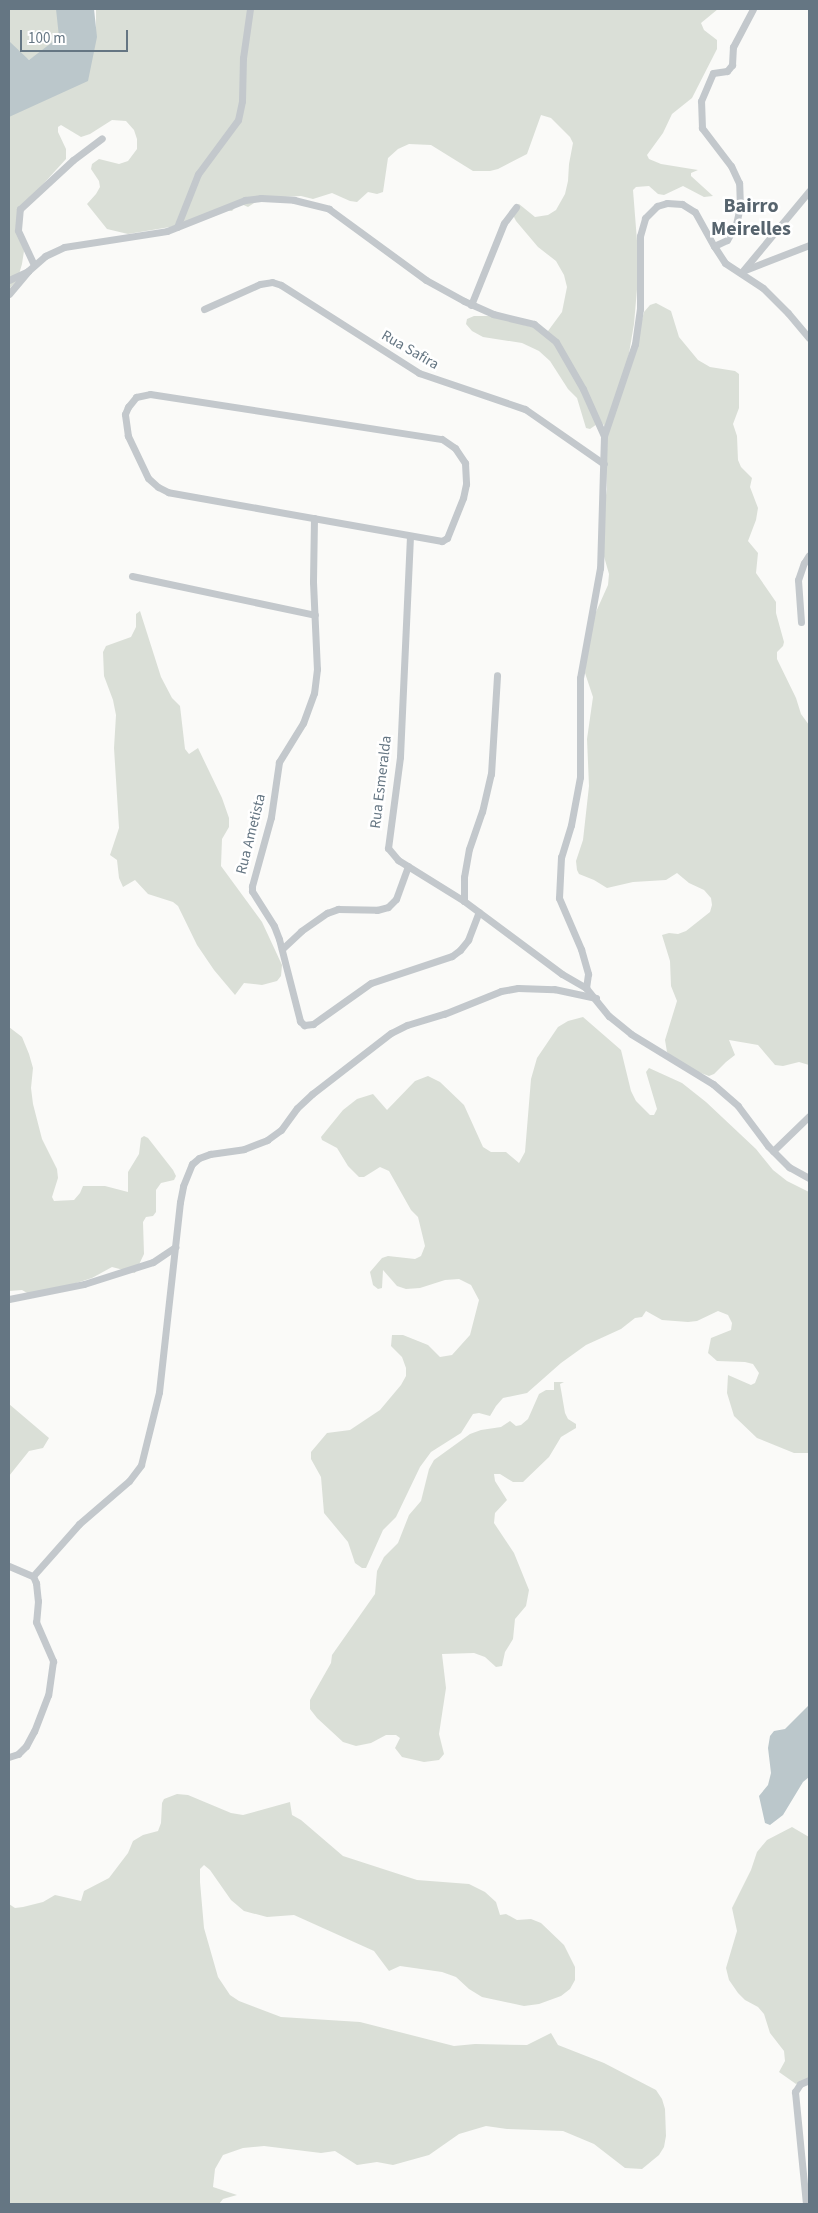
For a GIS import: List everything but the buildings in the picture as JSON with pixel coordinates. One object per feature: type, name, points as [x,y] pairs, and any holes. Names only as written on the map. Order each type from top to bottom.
[{"type":"street","points":[[178,227],[198,174],[238,120],[250,9]]},
{"type":"street","points":[[714,246],[726,240],[736,224],[740,207],[741,189],[731,166],[702,128],[701,102],[713,73],[727,71],[732,65],[733,46],[753,9]]},
{"type":"street","points":[[34,265],[18,230],[20,209],[48,182],[102,138]]},
{"type":"street","points":[[743,271],[809,191]]},
{"type":"street","points":[[9,294],[34,265],[45,256],[64,247],[142,235],[178,227],[229,206],[253,199],[276,198],[314,204],[329,209],[426,280],[471,305],[493,314],[534,324],[556,342],[583,389],[604,436]]},
{"type":"street","points":[[586,988],[588,974],[581,949],[559,898],[558,872],[571,825],[580,777],[580,678],[600,568],[604,436],[635,344],[640,309],[640,236],[645,218],[657,206],[667,203],[682,204],[695,212],[725,264],[743,271],[778,302],[809,338]]},
{"type":"street","points":[[471,305],[504,223],[516,207]]},
{"type":"street","points":[[743,271],[809,245]]},
{"type":"street","points":[[9,280],[28,271]]},
{"type":"street","name":"Rua Safira","points":[[204,309],[260,284],[268,282],[281,284],[419,374],[525,409],[604,464]]},
{"type":"street","points":[[150,394],[446,441],[459,452],[464,463],[466,484],[463,498],[445,540],[440,541],[410,536],[314,518],[163,490],[153,483],[145,472],[128,436],[126,414],[128,407],[136,397],[150,394]]},
{"type":"street","name":"Rua Ametista","points":[[314,518],[313,582],[317,669],[314,693],[303,723],[279,762],[271,817],[252,886],[252,891],[274,926],[282,949],[300,1021],[308,1025],[327,1016],[371,983],[452,956],[460,950],[474,929],[480,912]]},
{"type":"street","name":"Rua Esmeralda","points":[[410,536],[400,757],[387,843],[390,852],[408,866],[480,912],[562,974],[586,988],[610,1016],[631,1034],[713,1084],[738,1106],[773,1151],[789,1166],[809,1178]]},
{"type":"street","points":[[801,622],[798,580],[809,555]]},
{"type":"street","points":[[132,576],[315,615]]},
{"type":"street","points":[[464,901],[464,877],[469,849],[482,812],[491,774],[497,675]]},
{"type":"street","points":[[282,949],[301,931],[327,913],[338,908],[377,910],[388,907],[396,900],[408,866]]},
{"type":"street","points":[[33,1576],[79,1524],[129,1481],[141,1465],[159,1392],[183,1186],[192,1164],[199,1158],[210,1154],[244,1149],[267,1140],[281,1130],[296,1108],[312,1094],[391,1033],[408,1024],[444,1014],[502,991],[518,988],[554,989],[596,998]]},
{"type":"street","points":[[773,1151],[809,1116]]},
{"type":"street","points":[[9,1299],[84,1284],[154,1262],[175,1247]]},
{"type":"street","points":[[9,1566],[33,1576]]},
{"type":"street","points":[[9,1757],[18,1754],[26,1746],[34,1731],[48,1695],[53,1672],[50,1651],[36,1622],[38,1593],[33,1576]]},
{"type":"street","points":[[806,2204],[807,2188],[796,2092],[800,2084],[809,2080]]},
{"type":"shaded area","points":[[9,9],[59,9],[60,37],[52,46],[29,60],[9,46]]},
{"type":"shaded area","points":[[56,9],[94,9],[97,37],[88,81],[9,117],[9,41],[29,60],[59,37]]},
{"type":"shaded area","points":[[96,9],[718,9],[701,23],[704,30],[717,40],[717,49],[692,98],[672,114],[663,133],[647,155],[649,159],[661,164],[698,170],[691,173],[691,176],[713,196],[704,197],[683,186],[664,195],[658,194],[649,186],[636,187],[633,190],[639,266],[634,324],[627,365],[631,360],[644,312],[650,305],[656,303],[671,311],[679,337],[698,360],[710,367],[735,371],[739,374],[739,408],[733,424],[737,436],[738,460],[741,467],[752,478],[750,487],[758,508],[756,520],[748,541],[758,553],[756,573],[776,602],[776,613],[784,642],[777,652],[777,659],[796,698],[801,714],[809,725],[809,1065],[799,1062],[783,1066],[775,1065],[758,1045],[729,1040],[735,1055],[714,1074],[709,1076],[690,1069],[674,1058],[667,1052],[665,1040],[677,1001],[671,986],[670,961],[662,935],[669,933],[678,934],[686,931],[710,912],[711,898],[704,890],[689,883],[677,873],[666,880],[633,882],[607,888],[579,874],[577,870],[576,861],[583,840],[589,786],[587,739],[593,697],[585,673],[587,647],[591,623],[608,585],[609,574],[599,539],[607,489],[604,425],[600,422],[590,429],[586,428],[577,398],[568,389],[550,361],[539,351],[522,343],[483,337],[472,331],[466,324],[467,319],[474,316],[510,316],[524,325],[548,331],[562,312],[567,287],[564,275],[556,261],[538,247],[516,221],[512,213],[514,206],[519,204],[535,217],[548,215],[556,210],[565,194],[568,181],[573,143],[570,137],[551,118],[541,115],[527,154],[498,169],[473,171],[431,145],[409,144],[398,149],[388,158],[383,192],[377,194],[368,192],[357,202],[332,193],[313,199],[301,196],[262,198],[248,207],[239,203],[232,211],[219,210],[176,226],[128,234],[107,229],[87,204],[100,187],[99,181],[91,169],[92,164],[99,159],[119,164],[128,161],[137,149],[137,139],[134,130],[126,121],[112,120],[90,134],[81,137],[61,125],[58,127],[58,132],[66,149],[66,159],[25,204],[20,224],[24,251],[22,264],[17,281],[9,289],[9,108],[96,33]]},
{"type":"shaded area","points":[[140,611],[161,677],[172,698],[180,706],[185,749],[189,754],[198,748],[222,798],[229,818],[229,827],[222,839],[221,866],[262,922],[282,965],[281,976],[277,981],[262,985],[244,983],[235,995],[214,970],[197,945],[178,906],[173,902],[148,894],[135,880],[123,887],[119,878],[117,860],[110,855],[119,828],[114,748],[116,715],[113,700],[104,676],[103,652],[106,646],[131,637],[136,627],[136,614]]},
{"type":"shaded area","points":[[583,1017],[621,1050],[631,1091],[636,1101],[650,1115],[654,1115],[657,1109],[646,1072],[649,1068],[682,1083],[706,1102],[756,1149],[773,1170],[787,1181],[809,1192],[809,1453],[794,1453],[757,1438],[734,1416],[727,1393],[728,1375],[751,1385],[755,1383],[759,1373],[753,1364],[717,1361],[708,1353],[711,1338],[731,1330],[732,1323],[728,1315],[718,1311],[697,1321],[688,1322],[662,1320],[646,1311],[642,1317],[635,1318],[621,1329],[586,1345],[561,1363],[527,1393],[503,1398],[490,1416],[479,1413],[473,1414],[461,1433],[431,1452],[420,1467],[396,1517],[383,1530],[366,1568],[362,1568],[355,1563],[348,1542],[324,1513],[321,1477],[311,1459],[311,1452],[327,1433],[350,1430],[380,1410],[401,1385],[406,1376],[406,1368],[402,1357],[391,1346],[392,1335],[403,1335],[428,1345],[440,1357],[452,1355],[470,1335],[479,1300],[471,1285],[459,1279],[445,1280],[420,1288],[406,1289],[397,1286],[383,1270],[382,1288],[378,1289],[373,1285],[370,1272],[382,1258],[388,1256],[415,1259],[421,1256],[425,1246],[418,1217],[411,1210],[389,1171],[380,1167],[364,1177],[359,1177],[348,1166],[337,1148],[322,1140],[321,1137],[343,1110],[357,1099],[373,1094],[387,1110],[415,1081],[428,1076],[440,1082],[464,1105],[483,1147],[491,1152],[506,1152],[519,1163],[525,1152],[531,1079],[537,1058],[558,1027],[568,1021]]},
{"type":"shaded area","points":[[9,1027],[22,1037],[33,1068],[31,1088],[33,1104],[42,1139],[57,1169],[58,1178],[52,1197],[54,1201],[74,1200],[83,1186],[105,1186],[128,1192],[128,1172],[139,1154],[141,1138],[144,1136],[148,1138],[173,1170],[176,1176],[174,1180],[161,1183],[156,1190],[156,1212],[153,1216],[146,1217],[143,1222],[144,1254],[135,1273],[112,1267],[92,1278],[45,1293],[29,1294],[22,1290],[9,1291]]},
{"type":"shaded area","points":[[554,1382],[564,1382],[560,1384],[565,1413],[568,1419],[576,1424],[576,1428],[561,1437],[549,1457],[523,1482],[513,1482],[500,1474],[494,1474],[495,1481],[507,1500],[495,1513],[494,1523],[514,1553],[529,1590],[526,1606],[515,1619],[513,1639],[505,1652],[502,1666],[496,1667],[485,1657],[474,1653],[442,1654],[446,1688],[439,1734],[444,1754],[439,1760],[424,1762],[402,1757],[395,1748],[400,1738],[396,1735],[386,1735],[371,1743],[356,1746],[343,1742],[317,1718],[310,1709],[310,1700],[331,1663],[332,1655],[375,1594],[377,1571],[384,1557],[398,1543],[409,1515],[421,1501],[429,1469],[434,1460],[470,1434],[501,1427],[510,1421],[516,1426],[521,1425],[528,1419],[539,1394],[546,1390],[554,1390]]},
{"type":"shaded area","points":[[9,1404],[49,1438],[43,1448],[29,1451],[9,1476]]},
{"type":"shaded area","points":[[809,1705],[809,1777],[803,1782],[783,1815],[770,1825],[765,1823],[759,1796],[768,1785],[771,1773],[768,1748],[770,1736],[774,1731],[785,1729]]},
{"type":"shaded area","points":[[177,1794],[188,1795],[231,1813],[243,1815],[290,1802],[292,1815],[301,1820],[343,1856],[417,1880],[469,1884],[485,1892],[496,1902],[500,1915],[506,1914],[517,1920],[531,1919],[541,1923],[564,1945],[575,1967],[575,1980],[570,1989],[561,1996],[539,2004],[524,2006],[482,1997],[469,1989],[456,1977],[442,1972],[400,1966],[389,1971],[374,1951],[294,1915],[267,1917],[244,1911],[231,1900],[210,1870],[204,1865],[200,1869],[200,1882],[204,1928],[218,1977],[230,1995],[239,2001],[281,2017],[360,2022],[454,2046],[475,2044],[527,2045],[551,2033],[558,2045],[604,2063],[656,2090],[662,2099],[665,2109],[666,2136],[664,2147],[659,2155],[642,2169],[625,2168],[594,2144],[563,2131],[507,2129],[486,2126],[459,2134],[429,2155],[393,2165],[377,2162],[357,2165],[335,2151],[321,2153],[264,2146],[243,2148],[223,2155],[215,2169],[213,2187],[237,2195],[223,2199],[219,2204],[9,2204],[9,1904],[15,1908],[23,1907],[43,1902],[55,1895],[81,1901],[84,1891],[109,1878],[128,1853],[133,1841],[143,1835],[158,1831],[164,1799]]},
{"type":"shaded area","points":[[792,1827],[809,1837],[809,2079],[796,2084],[779,2072],[785,2061],[784,2051],[770,2033],[764,2014],[758,2007],[745,2000],[738,1993],[729,1980],[726,1968],[737,1931],[732,1908],[751,1870],[757,1852],[767,1840]]},
{"type":"district","name":"Bairro Meirelles","points":[[751,218]]}]
